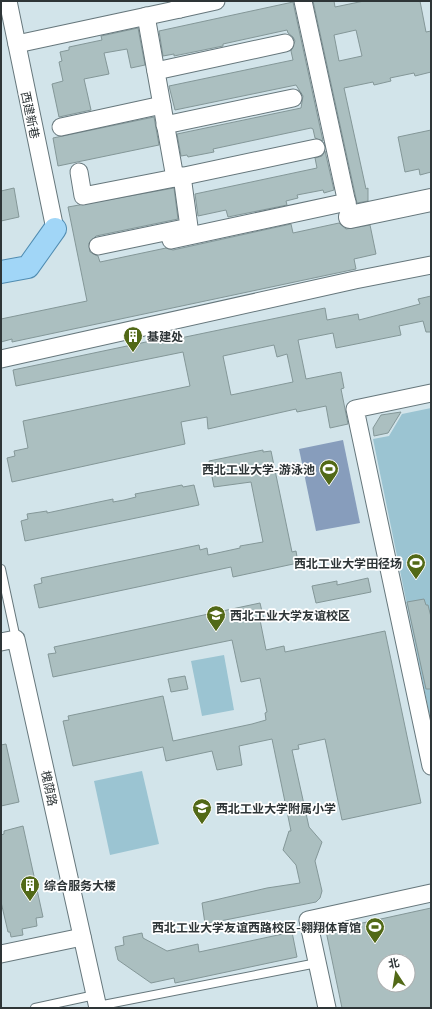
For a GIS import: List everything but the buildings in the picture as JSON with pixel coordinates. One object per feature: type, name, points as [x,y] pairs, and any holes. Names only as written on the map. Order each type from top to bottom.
[{"type":"main road","points":[[348,210],[431,200]]},
{"type":"main road","points":[[1,272],[28,267],[55,229]]},
{"type":"street","name":"西建新巷","points":[[8,1],[55,229]]},
{"type":"street","points":[[17,44],[146,16],[179,5],[216,1]]},
{"type":"street","points":[[172,240],[348,210],[303,1]]},
{"type":"street","points":[[98,246],[189,227],[179,177],[165,125],[146,16]]},
{"type":"street","points":[[156,71],[285,43]]},
{"type":"street","points":[[165,125],[293,98]]},
{"type":"street","points":[[61,127],[162,105]]},
{"type":"street","points":[[79,172],[84,196],[316,148]]},
{"type":"street","points":[[1,359],[355,280],[431,266]]},
{"type":"street","points":[[431,393],[355,409],[431,766]]},
{"type":"street","name":"槐荫路","points":[[9,640],[97,1003]]},
{"type":"street","points":[[327,1008],[308,920],[431,894]]},
{"type":"street","points":[[1,954],[82,937]]},
{"type":"lane","name":"槐荫路","points":[[1,569],[9,640]]},
{"type":"lane","points":[[35,1008],[97,1003],[317,963]]},
{"type":"shaded area","name":"西北工业大学田径场","points":[[431,408],[431,722],[373,439],[389,436],[402,414]]},
{"type":"shaded area","name":"西北工业大学-游泳池","points":[[343,440],[360,523],[316,531],[299,449]]},
{"type":"shaded area","points":[[224,655],[234,710],[202,716],[191,661]]},
{"type":"shaded area","points":[[142,771],[159,844],[110,855],[94,781]]},
{"type":"place","name":"基建处","points":[[133,353]]},
{"type":"place","name":"西北工业大学-游泳池","points":[[329,486]]},
{"type":"place","name":"西北工业大学田径场","points":[[416,580]]},
{"type":"place","name":"西北工业大学友谊校区","points":[[216,632]]},
{"type":"place","name":"西北工业大学附属小学","points":[[202,825]]},
{"type":"place","name":"综合服务大楼","points":[[30,902]]},
{"type":"place","name":"西北工业大学友谊西路校区-翱翔体育馆","points":[[375,944]]}]
